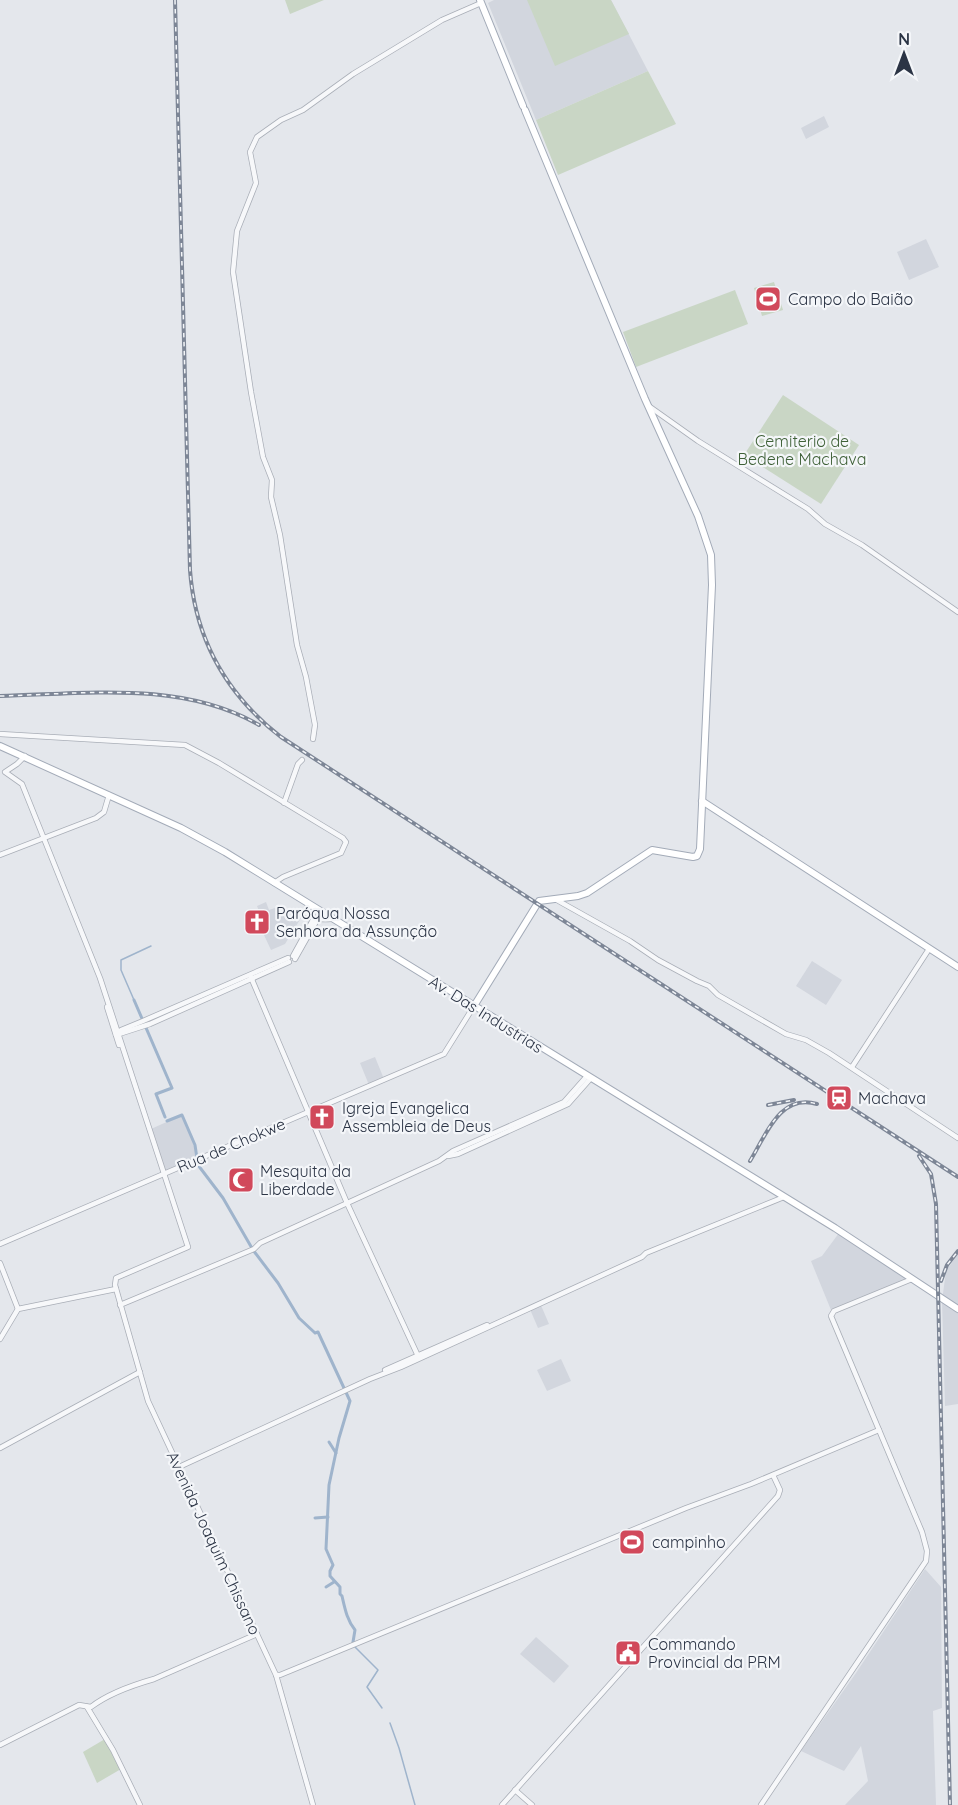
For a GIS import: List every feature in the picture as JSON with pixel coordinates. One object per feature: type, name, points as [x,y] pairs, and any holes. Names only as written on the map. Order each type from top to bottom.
[{"type":"main road","points":[[474,1006],[539,901],[587,893],[652,850],[697,856],[700,849],[712,590],[711,555],[698,516],[480,1]]},
{"type":"main road","name":"Av. Das Industrias","points":[[0,746],[187,831],[859,1243],[958,1309]]},
{"type":"main road","points":[[702,801],[958,967]]},
{"type":"street","points":[[313,739],[315,725],[297,645],[271,497],[272,480],[263,457],[251,392],[233,272],[237,231],[256,183],[250,152],[257,136],[281,120],[303,110],[353,74],[442,20],[480,1]]},
{"type":"street","points":[[650,407],[698,441],[808,509],[826,525],[862,545],[958,612]]},
{"type":"street","points":[[0,734],[185,745],[343,838],[345,842],[341,853],[274,883]]},
{"type":"street","points":[[25,756],[5,772],[20,781],[83,933],[164,1174]]},
{"type":"street","points":[[284,803],[298,764],[302,759]]},
{"type":"street","points":[[0,855],[96,818],[104,812],[109,795]]},
{"type":"street","points":[[555,899],[630,941],[658,960],[709,986],[718,995],[776,1028],[806,1040],[852,1067],[958,1138]]},
{"type":"street","points":[[311,905],[305,912],[316,919],[331,919]]},
{"type":"street","points":[[117,1034],[150,1024],[291,959],[316,919]]},
{"type":"street","points":[[852,1067],[929,949]]},
{"type":"street","points":[[250,977],[347,1203],[421,1356]]},
{"type":"street","name":"Rua de Chokwe","points":[[0,1244],[444,1054],[474,1006]]},
{"type":"street","points":[[120,1305],[253,1249],[260,1243],[447,1156],[458,1154],[564,1102],[589,1077]]},
{"type":"street","name":"Avenida Joaquim Chissano","points":[[164,1174],[188,1247],[119,1277],[115,1280],[116,1290],[148,1401],[277,1677],[312,1803]]},
{"type":"street","points":[[179,1467],[642,1257],[646,1253],[772,1201],[780,1195]]},
{"type":"street","points":[[0,1263],[18,1308]]},
{"type":"street","points":[[761,1805],[926,1560],[927,1551],[922,1532],[831,1314],[912,1279]]},
{"type":"street","points":[[0,1339],[18,1308],[116,1290]]},
{"type":"street","points":[[0,1448],[140,1372]]},
{"type":"street","points":[[277,1677],[879,1430]]},
{"type":"street","points":[[502,1805],[780,1493],[774,1475]]},
{"type":"street","points":[[0,1745],[79,1706],[87,1707],[257,1634]]},
{"type":"street","points":[[87,1707],[113,1750],[140,1805]]},
{"type":"street","points":[[515,1790],[532,1805]]},
{"type":"street","points":[[306,1805],[312,1803]]},
{"type":"shaded area","points":[[494,0],[611,0],[648,71],[536,120],[488,3]]},
{"type":"shaded area","points":[[824,116],[829,127],[806,139],[801,128]]},
{"type":"shaded area","points":[[926,239],[939,267],[909,280],[897,252]]},
{"type":"shaded area","points":[[266,902],[269,910],[275,908],[297,922],[304,913],[285,944],[271,950],[264,935],[268,933],[257,906]]},
{"type":"shaded area","points":[[812,961],[842,980],[826,1005],[796,986]]},
{"type":"shaded area","points":[[375,1057],[384,1079],[369,1085],[360,1063]]},
{"type":"shaded area","points":[[182,1115],[197,1159],[166,1172],[151,1129]]},
{"type":"shaded area","points":[[839,1233],[906,1276],[907,1279],[834,1311],[831,1310],[811,1261],[822,1256]]},
{"type":"shaded area","points":[[958,1254],[958,1404],[945,1406],[942,1301],[946,1271]]},
{"type":"shaded area","points":[[540,1303],[549,1324],[538,1328],[529,1307]]},
{"type":"shaded area","points":[[561,1359],[571,1381],[547,1391],[537,1370]]},
{"type":"shaded area","points":[[925,1569],[941,1587],[942,1708],[933,1711],[936,1805],[845,1805],[868,1781],[861,1746],[844,1771],[801,1751]]},
{"type":"shaded area","points":[[536,1637],[569,1666],[554,1683],[520,1654]]},
{"type":"green space","points":[[285,0],[324,0],[290,14]]},
{"type":"green space","points":[[527,0],[611,0],[629,34],[555,66]]},
{"type":"green space","points":[[648,71],[676,124],[558,175],[536,120]]},
{"type":"green space","name":"Campo do Baião","points":[[774,282],[783,310],[762,316],[754,288]]},
{"type":"green space","points":[[735,290],[748,324],[636,367],[623,332]]},
{"type":"green space","name":"Cemiterio de Bedene Machava","points":[[783,395],[859,445],[821,504],[744,455]]},
{"type":"green space","points":[[105,1739],[121,1769],[97,1783],[83,1752]]},
{"type":"waterway","points":[[134,1000],[121,970],[121,960],[151,946]]},
{"type":"waterway","points":[[134,1000],[172,1088],[156,1094],[165,1117]]},
{"type":"waterway","points":[[167,1121],[182,1115],[195,1145],[198,1165],[223,1198],[253,1250],[278,1283],[299,1318],[314,1332]]},
{"type":"waterway","points":[[315,1333],[318,1332],[350,1401],[329,1485],[326,1549],[333,1565],[330,1576],[340,1587],[340,1594],[355,1630],[353,1642]]},
{"type":"waterway","points":[[329,1442],[336,1453]]},
{"type":"waterway","points":[[315,1518],[328,1517]]},
{"type":"waterway","points":[[326,1587],[334,1582]]},
{"type":"waterway","points":[[355,1647],[378,1670],[367,1687],[382,1708]]},
{"type":"waterway","points":[[390,1723],[415,1805]]},
{"type":"railway","points":[[175,0],[190,570],[193,595],[207,642],[230,684],[262,721],[281,737],[958,1177]]},
{"type":"railway","points":[[0,696],[99,692],[165,696],[198,701],[229,711],[259,725]]},
{"type":"railway","points":[[768,1105],[794,1100]]},
{"type":"railway","points":[[750,1161],[768,1129],[784,1110],[804,1102],[817,1104]]},
{"type":"railway","points":[[919,1156],[931,1174],[936,1204],[950,1805]]},
{"type":"railway","points":[[941,1281],[947,1265],[958,1251]]},
{"type":"place","name":"Campo do Baião","points":[[768,299]]},
{"type":"place","name":"Paróqua Nossa Senhora da Assunção","points":[[257,922]]},
{"type":"place","name":"Machava","points":[[839,1098]]},
{"type":"place","name":"Igreja Evangelica Assembleia de Deus","points":[[322,1117]]},
{"type":"place","name":"Mesquita da Liberdade","points":[[241,1180]]},
{"type":"place","name":"campinho","points":[[632,1542]]},
{"type":"place","name":"Commando Provincial da PRM","points":[[628,1653]]}]
